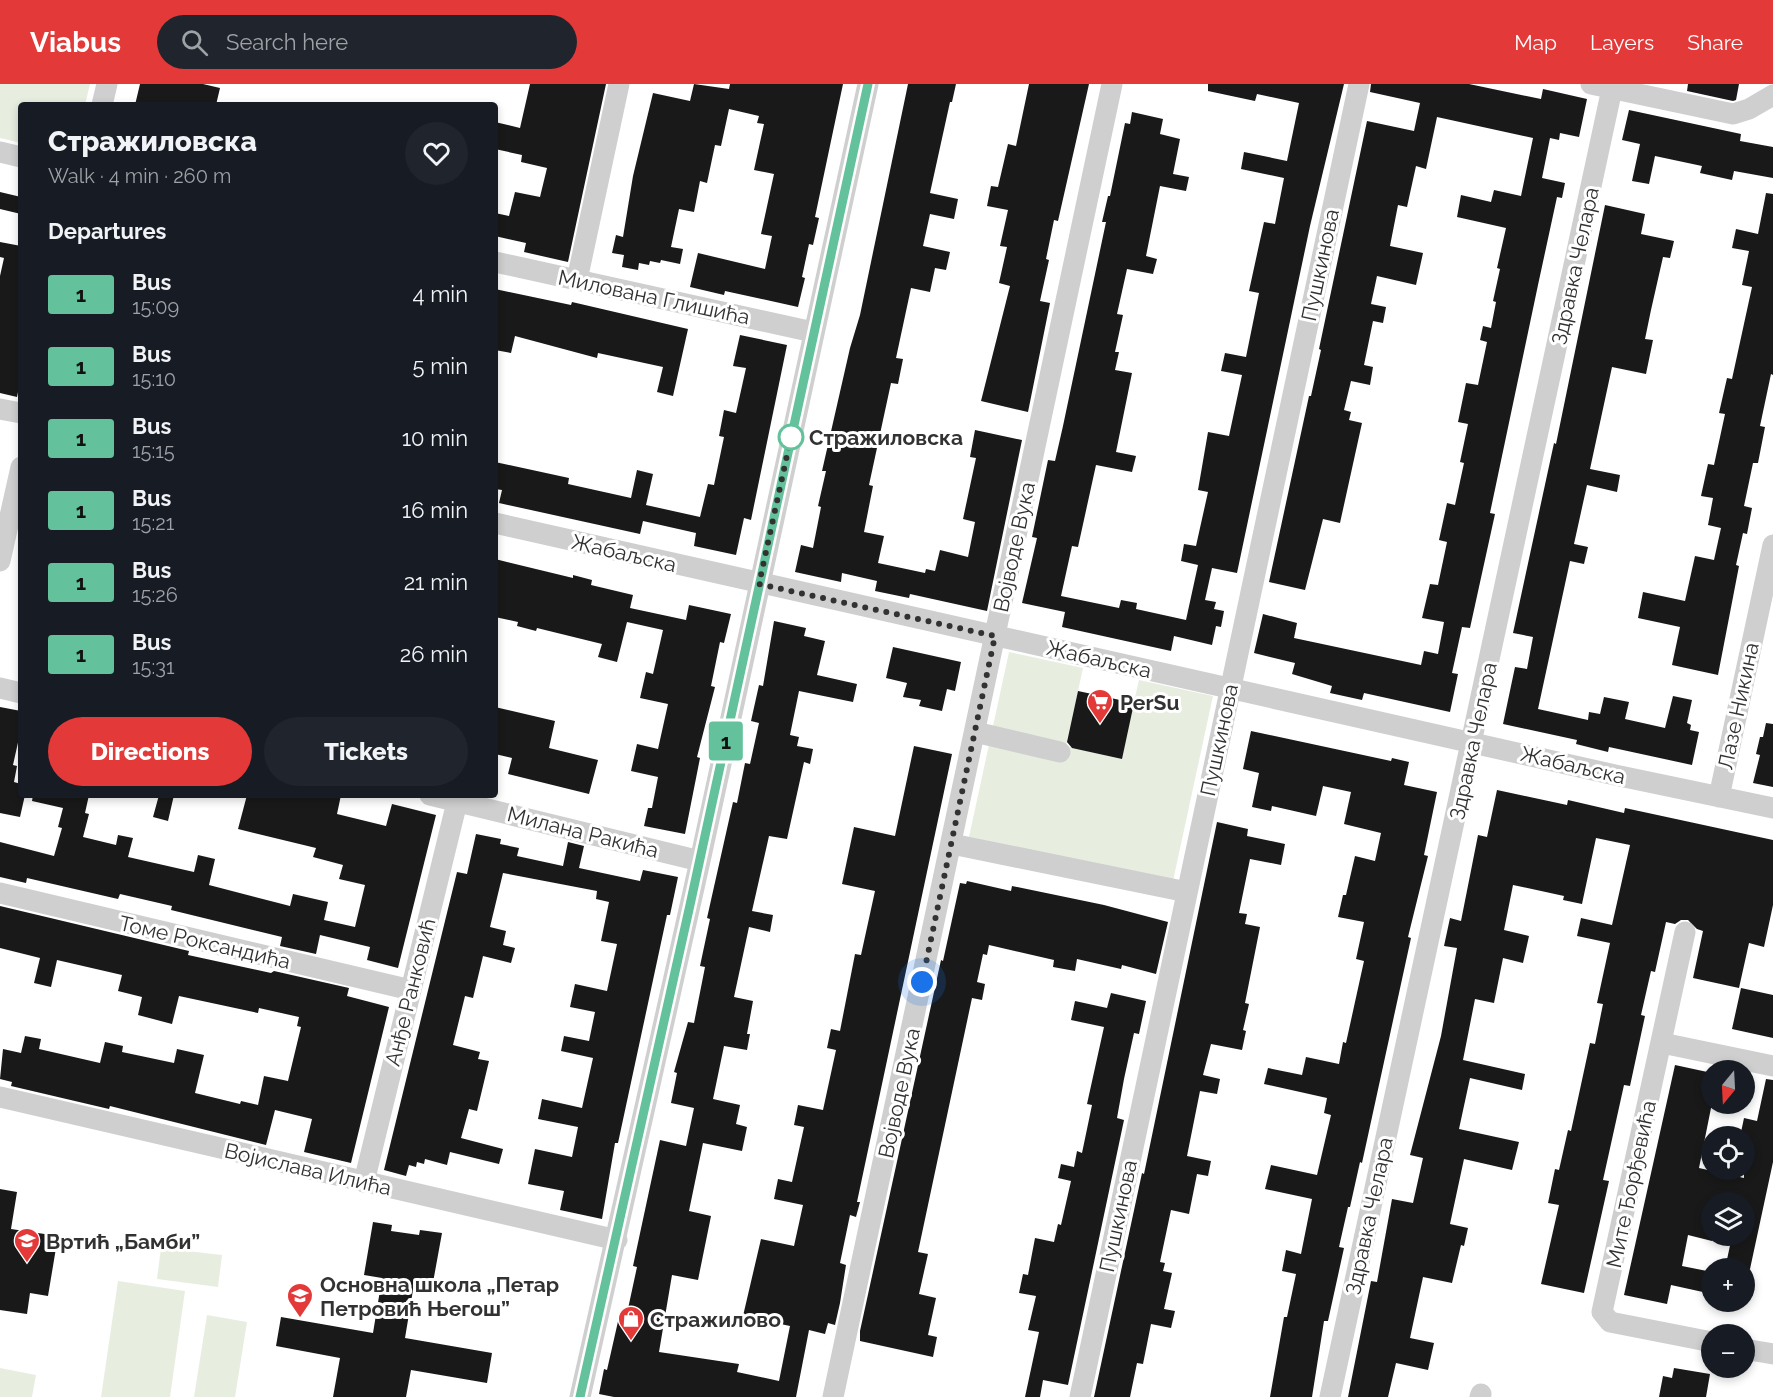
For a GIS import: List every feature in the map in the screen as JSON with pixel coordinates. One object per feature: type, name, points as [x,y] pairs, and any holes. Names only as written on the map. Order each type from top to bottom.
[{"type":"street","points":[[103,102],[107,84]]},
{"type":"street","points":[[578,280],[619,84]]},
{"type":"street","points":[[580,1397],[617,1240],[868,84]]},
{"type":"street","name":"Војводе Вука","points":[[833,1397],[1112,84]]},
{"type":"street","name":"Пушкинова","points":[[1080,1397],[1359,84]]},
{"type":"street","points":[[1591,84],[1613,86],[1733,114],[1749,109],[1773,95]]},
{"type":"street","name":"Здравка Челара","points":[[1330,1397],[1613,86]]},
{"type":"street","points":[[0,152],[18,156]]},
{"type":"street","name":"Милована Глишића","points":[[498,263],[813,332]]},
{"type":"street","points":[[0,409],[18,412]]},
{"type":"street","points":[[0,561],[18,480]]},
{"type":"street","name":"Жабаљска","points":[[498,524],[759,584],[1773,808]]},
{"type":"street","name":"Лазе Никина","points":[[1719,797],[1772,556]]},
{"type":"street","points":[[0,688],[18,692]]},
{"type":"street","points":[[975,732],[1060,752]]},
{"type":"street","name":"Милана Ракића","points":[[442,798],[700,861]]},
{"type":"street","name":"Анђе Ранковић","points":[[364,1182],[457,802]]},
{"type":"street","points":[[952,844],[1187,892]]},
{"type":"street","name":"Томе Роксандића","points":[[0,893],[411,990]]},
{"type":"street","name":"Мите Ђорђевића","points":[[1685,932],[1603,1308],[1603,1317],[1610,1322],[1701,1340]]},
{"type":"street","points":[[1662,1042],[1773,1066]]},
{"type":"street","name":"Војислава Илића","points":[[0,1097],[617,1240]]},
{"type":"street","points":[[1755,1351],[1773,1354]]},
{"type":"shaded area","points":[[0,84],[90,84],[86,102],[18,102],[18,142],[0,138]]},
{"type":"shaded area","points":[[1009,652],[1083,668],[1066,746],[1121,759],[1139,680],[1213,696],[1173,881],[969,837]]},
{"type":"shaded area","points":[[161,1248],[222,1255],[218,1287],[157,1279]]},
{"type":"shaded area","points":[[118,1281],[185,1291],[170,1397],[101,1397]]},
{"type":"shaded area","points":[[207,1315],[247,1322],[235,1397],[194,1397]]},
{"type":"shaded area","points":[[0,1368],[36,1375],[32,1397],[0,1397]]},
{"type":"building","points":[[140,84],[203,84],[220,88],[217,102],[136,102]]},
{"type":"building","points":[[530,84],[606,84],[568,262],[524,252],[526,243],[498,237],[498,214],[509,216],[515,192],[540,197],[547,168],[521,162],[522,155],[498,150],[498,123],[520,128]]},
{"type":"building","points":[[694,84],[729,89],[730,84],[843,84],[815,217],[819,218],[813,245],[809,244],[802,277],[805,278],[798,307],[725,291],[724,295],[690,287],[698,253],[765,269],[772,236],[761,234],[774,174],[754,170],[764,124],[757,123],[759,116],[729,109],[721,146],[715,145],[707,183],[700,181],[694,212],[679,209],[671,247],[683,249],[680,264],[661,260],[660,263],[650,261],[649,265],[639,263],[638,270],[622,267],[624,255],[612,253],[616,235],[623,237],[633,176],[653,93],[690,101]]},
{"type":"building","points":[[908,84],[956,84],[930,193],[958,199],[954,219],[930,214],[923,246],[950,252],[946,270],[935,268],[930,292],[911,288],[896,358],[903,359],[898,384],[891,383],[869,485],[873,486],[864,532],[884,536],[878,563],[925,573],[926,569],[935,571],[940,550],[968,557],[975,522],[963,519],[976,458],[970,457],[975,430],[1022,440],[987,611],[910,594],[909,598],[875,591],[877,581],[842,573],[841,582],[795,572],[801,545],[813,548],[821,507],[818,506],[826,471],[822,471],[850,348],[860,315]]},
{"type":"building","points":[[1029,84],[1089,84],[1058,221],[1054,220],[1046,259],[1049,260],[1040,301],[1050,303],[1028,412],[981,401],[1010,286],[999,283],[1007,247],[1000,246],[1008,210],[987,206],[991,186],[998,187],[1008,144],[1016,146]]},
{"type":"building","points":[[1208,84],[1344,84],[1310,226],[1237,573],[1212,568],[1205,600],[1216,602],[1214,609],[1224,611],[1221,627],[1216,626],[1212,645],[1174,636],[1171,651],[1062,627],[1065,612],[1022,603],[1037,538],[1032,537],[1048,460],[1055,461],[1106,222],[1102,222],[1108,196],[1110,196],[1125,123],[1130,124],[1132,112],[1163,119],[1160,134],[1180,139],[1173,174],[1189,177],[1186,191],[1160,186],[1146,256],[1157,259],[1153,274],[1127,269],[1117,314],[1123,315],[1115,352],[1119,352],[1115,370],[1132,373],[1116,452],[1136,456],[1132,472],[1096,465],[1078,547],[1072,546],[1061,596],[1119,608],[1121,600],[1137,603],[1136,609],[1186,620],[1198,565],[1181,561],[1184,544],[1196,546],[1208,492],[1198,490],[1208,432],[1229,436],[1242,375],[1221,371],[1225,353],[1246,357],[1259,293],[1249,291],[1264,222],[1275,224],[1284,178],[1241,169],[1244,152],[1287,161],[1299,103],[1257,94],[1255,101],[1208,91]]},
{"type":"building","points":[[1371,84],[1469,84],[1541,99],[1543,89],[1587,99],[1579,137],[1560,133],[1559,140],[1550,138],[1542,178],[1565,183],[1562,198],[1557,197],[1538,285],[1490,513],[1495,514],[1470,628],[1462,627],[1452,673],[1458,674],[1450,712],[1364,693],[1362,700],[1330,693],[1332,686],[1292,674],[1295,663],[1254,653],[1263,614],[1297,623],[1294,638],[1421,665],[1424,651],[1438,654],[1444,622],[1422,618],[1430,584],[1438,585],[1447,542],[1439,540],[1447,503],[1455,505],[1464,463],[1460,462],[1468,424],[1458,422],[1466,383],[1478,385],[1487,342],[1480,340],[1483,326],[1491,328],[1496,302],[1493,301],[1500,269],[1497,268],[1506,228],[1457,217],[1461,195],[1491,202],[1494,190],[1521,196],[1533,138],[1437,117],[1426,169],[1416,166],[1407,207],[1398,205],[1390,246],[1423,253],[1416,285],[1377,276],[1371,304],[1386,307],[1383,323],[1373,321],[1364,365],[1373,367],[1370,385],[1351,381],[1344,410],[1351,412],[1349,420],[1362,423],[1340,523],[1323,519],[1305,590],[1269,582],[1321,350],[1319,349],[1367,121],[1414,131],[1420,103],[1370,92]]},
{"type":"building","points":[[1688,84],[1739,84],[1736,100],[1733,101],[1687,91]]},
{"type":"building","points":[[1629,110],[1741,134],[1740,141],[1773,147],[1773,178],[1734,171],[1732,180],[1700,173],[1702,166],[1655,156],[1649,184],[1632,181],[1640,144],[1622,140]]},
{"type":"building","points":[[0,192],[18,196],[18,213],[0,209]]},
{"type":"building","points":[[1766,193],[1773,194],[1773,375],[1771,374],[1760,426],[1765,427],[1758,463],[1753,463],[1744,506],[1752,508],[1747,534],[1743,533],[1736,565],[1739,566],[1718,675],[1672,665],[1680,627],[1638,618],[1643,592],[1685,601],[1695,556],[1714,560],[1721,528],[1708,525],[1713,498],[1701,496],[1708,464],[1714,465],[1725,414],[1719,413],[1727,378],[1732,379],[1752,287],[1742,285],[1749,251],[1732,248],[1736,229],[1758,234]]},
{"type":"building","points":[[1605,205],[1645,214],[1641,234],[1674,241],[1670,258],[1663,257],[1651,310],[1645,339],[1653,340],[1646,374],[1612,367],[1590,469],[1620,475],[1617,492],[1587,485],[1574,544],[1588,547],[1584,564],[1570,561],[1538,709],[1588,720],[1589,712],[1600,714],[1604,697],[1629,702],[1625,719],[1665,728],[1673,696],[1692,700],[1687,723],[1691,725],[1690,730],[1699,732],[1692,765],[1609,747],[1608,752],[1576,744],[1577,740],[1503,724],[1515,667],[1527,669],[1533,637],[1513,633],[1554,443],[1556,444]]},
{"type":"building","points":[[0,242],[18,245],[17,397],[0,393],[0,276],[4,258],[0,257]]},
{"type":"building","points":[[498,290],[571,305],[572,302],[688,329],[673,396],[657,392],[663,367],[598,353],[597,358],[515,336],[511,353],[498,351]]},
{"type":"building","points":[[740,335],[787,345],[751,520],[744,518],[736,555],[694,546],[696,533],[643,521],[640,534],[499,503],[502,490],[498,489],[498,463],[569,478],[568,484],[631,498],[637,470],[653,474],[646,505],[700,517],[708,484],[714,485],[724,437],[719,436],[724,410],[736,413],[746,368],[733,366]]},
{"type":"building","points":[[498,560],[573,578],[573,575],[592,580],[591,585],[633,595],[630,608],[686,620],[689,605],[731,614],[724,643],[720,642],[711,686],[715,687],[697,757],[700,758],[685,834],[644,826],[648,808],[652,808],[658,777],[631,771],[637,744],[658,749],[668,704],[640,698],[646,672],[653,674],[663,630],[627,622],[617,662],[598,657],[602,644],[537,628],[536,631],[517,626],[518,622],[498,618]]},
{"type":"building","points":[[774,621],[806,628],[804,636],[825,641],[817,675],[857,684],[853,702],[799,691],[790,735],[799,737],[797,746],[813,749],[810,764],[804,762],[787,839],[769,836],[752,911],[773,915],[770,932],[749,927],[734,997],[753,1001],[747,1034],[750,1034],[747,1050],[724,1046],[713,1099],[740,1105],[736,1124],[747,1127],[742,1151],[703,1143],[689,1211],[711,1216],[698,1280],[672,1275],[659,1352],[739,1364],[737,1372],[779,1381],[790,1326],[743,1316],[761,1239],[794,1246],[803,1205],[774,1199],[778,1179],[792,1182],[804,1127],[794,1125],[798,1105],[823,1110],[836,1050],[827,1048],[831,1029],[840,1031],[855,954],[861,955],[875,891],[842,884],[854,827],[895,836],[914,746],[952,754],[857,1202],[860,1202],[856,1217],[850,1215],[840,1263],[846,1265],[840,1303],[835,1325],[828,1323],[825,1334],[809,1330],[796,1397],[614,1397],[599,1394],[619,1317],[626,1318],[637,1267],[633,1266],[660,1140],[686,1146],[694,1108],[671,1103],[677,1073],[674,1072],[688,1022],[694,1023],[705,967],[700,966],[710,919],[707,918],[733,802],[737,803],[745,763],[750,764],[759,723],[751,721],[759,685],[763,686]]},
{"type":"building","points":[[893,647],[961,662],[955,691],[947,689],[942,711],[919,706],[921,700],[903,697],[907,683],[886,678]]},
{"type":"building","name":"PerSu","points":[[1078,691],[1134,703],[1122,759],[1072,748],[1067,742]]},
{"type":"building","points":[[0,707],[18,710],[18,742],[13,765],[17,766],[14,782],[18,783],[18,798],[24,798],[20,817],[0,813]]},
{"type":"building","points":[[498,708],[555,721],[549,748],[598,760],[589,794],[508,774],[512,758],[498,755]]},
{"type":"building","points":[[1766,723],[1773,724],[1773,787],[1753,783],[1760,755],[1756,754]]},
{"type":"building","points":[[1251,731],[1391,761],[1392,758],[1409,762],[1404,785],[1437,792],[1424,855],[1428,856],[1408,937],[1411,938],[1362,1163],[1360,1162],[1339,1247],[1344,1248],[1328,1321],[1324,1321],[1312,1397],[1270,1397],[1284,1317],[1287,1317],[1296,1274],[1282,1271],[1286,1250],[1301,1254],[1312,1199],[1265,1189],[1271,1165],[1317,1175],[1331,1115],[1324,1113],[1327,1098],[1264,1084],[1268,1068],[1302,1075],[1306,1057],[1339,1064],[1343,1042],[1346,1043],[1364,961],[1356,959],[1364,922],[1338,917],[1343,895],[1346,895],[1355,856],[1375,861],[1381,833],[1344,824],[1351,792],[1323,786],[1316,816],[1272,806],[1271,811],[1252,807],[1259,773],[1243,769]]},
{"type":"building","points":[[1497,790],[1567,805],[1568,800],[1624,813],[1625,808],[1773,840],[1773,905],[1764,947],[1749,943],[1739,988],[1693,978],[1703,931],[1697,929],[1688,920],[1681,920],[1675,924],[1666,922],[1655,972],[1651,971],[1641,1015],[1645,1016],[1630,1086],[1624,1085],[1603,1180],[1609,1181],[1584,1293],[1541,1284],[1559,1205],[1548,1203],[1555,1169],[1559,1170],[1568,1130],[1571,1131],[1590,1043],[1595,1044],[1603,1004],[1597,1003],[1610,943],[1577,936],[1581,918],[1612,925],[1630,845],[1596,838],[1582,904],[1563,900],[1564,896],[1513,885],[1504,930],[1529,936],[1523,963],[1503,958],[1494,1003],[1475,999],[1463,1060],[1525,1074],[1522,1090],[1470,1078],[1459,1129],[1519,1142],[1512,1170],[1464,1159],[1450,1224],[1468,1228],[1464,1246],[1461,1245],[1452,1283],[1423,1277],[1410,1338],[1434,1343],[1428,1370],[1396,1363],[1388,1397],[1348,1397],[1371,1281],[1377,1282],[1392,1199],[1413,1203],[1423,1158],[1410,1155],[1441,1036],[1457,948],[1444,946],[1450,918],[1461,921],[1478,835],[1487,837]]},
{"type":"building","points":[[32,798],[88,798],[85,813],[89,814],[83,837],[116,845],[118,835],[133,838],[128,857],[194,872],[198,855],[215,859],[209,885],[290,906],[293,894],[328,902],[324,920],[355,927],[365,885],[339,879],[343,865],[313,857],[316,848],[238,829],[246,798],[340,798],[337,814],[386,826],[392,804],[436,815],[398,968],[367,960],[370,947],[320,935],[316,954],[280,946],[282,937],[171,910],[172,906],[120,894],[118,899],[27,878],[26,883],[0,877],[0,842],[54,856],[62,828],[58,827],[63,808],[32,801]]},
{"type":"building","points":[[158,798],[173,798],[168,821],[153,817]]},
{"type":"building","points":[[1217,822],[1248,829],[1247,836],[1285,844],[1281,865],[1250,859],[1239,913],[1247,914],[1245,924],[1260,927],[1245,1003],[1249,1004],[1243,1030],[1246,1031],[1242,1050],[1211,1044],[1203,1075],[1220,1079],[1217,1094],[1200,1091],[1187,1156],[1211,1161],[1208,1176],[1197,1174],[1189,1214],[1171,1210],[1160,1262],[1165,1263],[1163,1271],[1172,1273],[1164,1309],[1175,1311],[1171,1328],[1151,1324],[1143,1364],[1137,1363],[1130,1397],[1094,1397],[1142,1173],[1144,1174]]},
{"type":"building","points":[[476,834],[501,839],[500,844],[519,848],[517,856],[563,866],[568,842],[584,846],[579,868],[640,881],[643,870],[678,877],[670,915],[667,915],[618,1143],[615,1143],[602,1219],[560,1210],[564,1191],[528,1184],[535,1149],[572,1157],[578,1127],[538,1119],[542,1099],[582,1108],[593,1058],[561,1051],[564,1036],[589,1041],[595,1012],[570,1007],[575,984],[607,991],[617,944],[601,941],[609,902],[596,899],[597,891],[503,873],[490,927],[506,931],[503,945],[515,948],[511,963],[483,956],[473,998],[465,996],[453,1045],[480,1052],[478,1059],[489,1061],[477,1111],[469,1109],[461,1138],[503,1149],[499,1164],[450,1152],[447,1165],[425,1159],[424,1164],[417,1162],[416,1167],[409,1165],[406,1176],[384,1170],[457,872],[467,874]]},
{"type":"building","points":[[967,881],[1011,891],[1012,886],[1104,905],[1168,922],[1156,974],[1122,965],[1121,969],[1077,959],[1075,971],[1053,967],[1054,960],[989,945],[987,955],[983,954],[977,982],[985,984],[982,1000],[972,998],[918,1252],[928,1254],[919,1294],[936,1298],[928,1335],[937,1337],[933,1357],[860,1341],[860,1331],[941,960],[943,961],[960,883],[966,884]]},
{"type":"building","points":[[0,906],[189,951],[188,955],[349,988],[347,996],[389,1007],[351,1163],[304,1152],[312,1119],[275,1110],[266,1145],[110,1106],[109,1109],[11,1086],[12,1082],[0,1079],[3,1049],[21,1053],[25,1036],[41,1039],[39,1049],[100,1063],[105,1042],[123,1046],[122,1052],[174,1063],[177,1049],[204,1055],[195,1093],[240,1104],[241,1101],[258,1105],[264,1076],[288,1081],[301,1027],[297,1026],[299,1017],[259,1008],[258,1013],[179,996],[172,1024],[138,1015],[142,997],[118,991],[122,975],[57,960],[51,987],[34,983],[40,958],[0,948]]},
{"type":"building","points":[[1741,988],[1773,995],[1773,1038],[1732,1029]]},
{"type":"building","points":[[1111,993],[1146,1001],[1139,1034],[1134,1033],[1124,1079],[1117,1118],[1124,1120],[1068,1385],[1043,1380],[1040,1397],[1025,1397],[1039,1332],[1028,1330],[1036,1296],[1019,1293],[1023,1274],[1028,1275],[1035,1238],[1054,1242],[1058,1224],[1061,1225],[1071,1181],[1058,1178],[1061,1164],[1074,1167],[1077,1151],[1082,1153],[1092,1105],[1087,1104],[1104,1027],[1071,1020],[1075,1001],[1107,1008]]},
{"type":"building","points":[[1675,1065],[1701,1071],[1701,1114],[1710,1114],[1707,1126],[1701,1126],[1699,1168],[1701,1168],[1701,1180],[1755,1180],[1755,1126],[1742,1126],[1744,1118],[1757,1121],[1766,1079],[1773,1080],[1773,1162],[1755,1246],[1755,1192],[1701,1192],[1701,1238],[1688,1235],[1682,1266],[1701,1270],[1701,1292],[1671,1285],[1667,1304],[1624,1295]]},
{"type":"building","name":"Вртић „Бамби”","points":[[0,1189],[17,1192],[11,1229],[58,1236],[48,1296],[30,1293],[27,1314],[0,1310]]},
{"type":"building","points":[[373,1222],[392,1225],[391,1231],[419,1235],[420,1230],[442,1233],[432,1288],[414,1284],[405,1338],[492,1353],[487,1383],[411,1370],[406,1397],[333,1397],[340,1358],[276,1346],[281,1317],[373,1333],[382,1278],[364,1275]]},
{"type":"building","points":[[1730,1246],[1755,1246],[1752,1258],[1727,1258]]},
{"type":"building","points":[[1674,1368],[1701,1372],[1701,1378],[1709,1378],[1706,1397],[1659,1397],[1663,1376],[1672,1378]]},
{"type":"bus line","name":"1","points":[[580,1397],[617,1240],[868,84]]},
{"type":"place","name":"Стражиловска","points":[[791,437]]},
{"type":"place","name":"PerSu","points":[[1100,725]]},
{"type":"place","name":"Вртић „Бамби”","points":[[27,1264]]},
{"type":"place","name":"Основна школа „Петар Петровић Његош”","points":[[300,1319]]},
{"type":"place","name":"Стражилово","points":[[631,1342]]},
{"type":"route","points":[[791,437],[759,584],[995,636],[922,982]]}]
